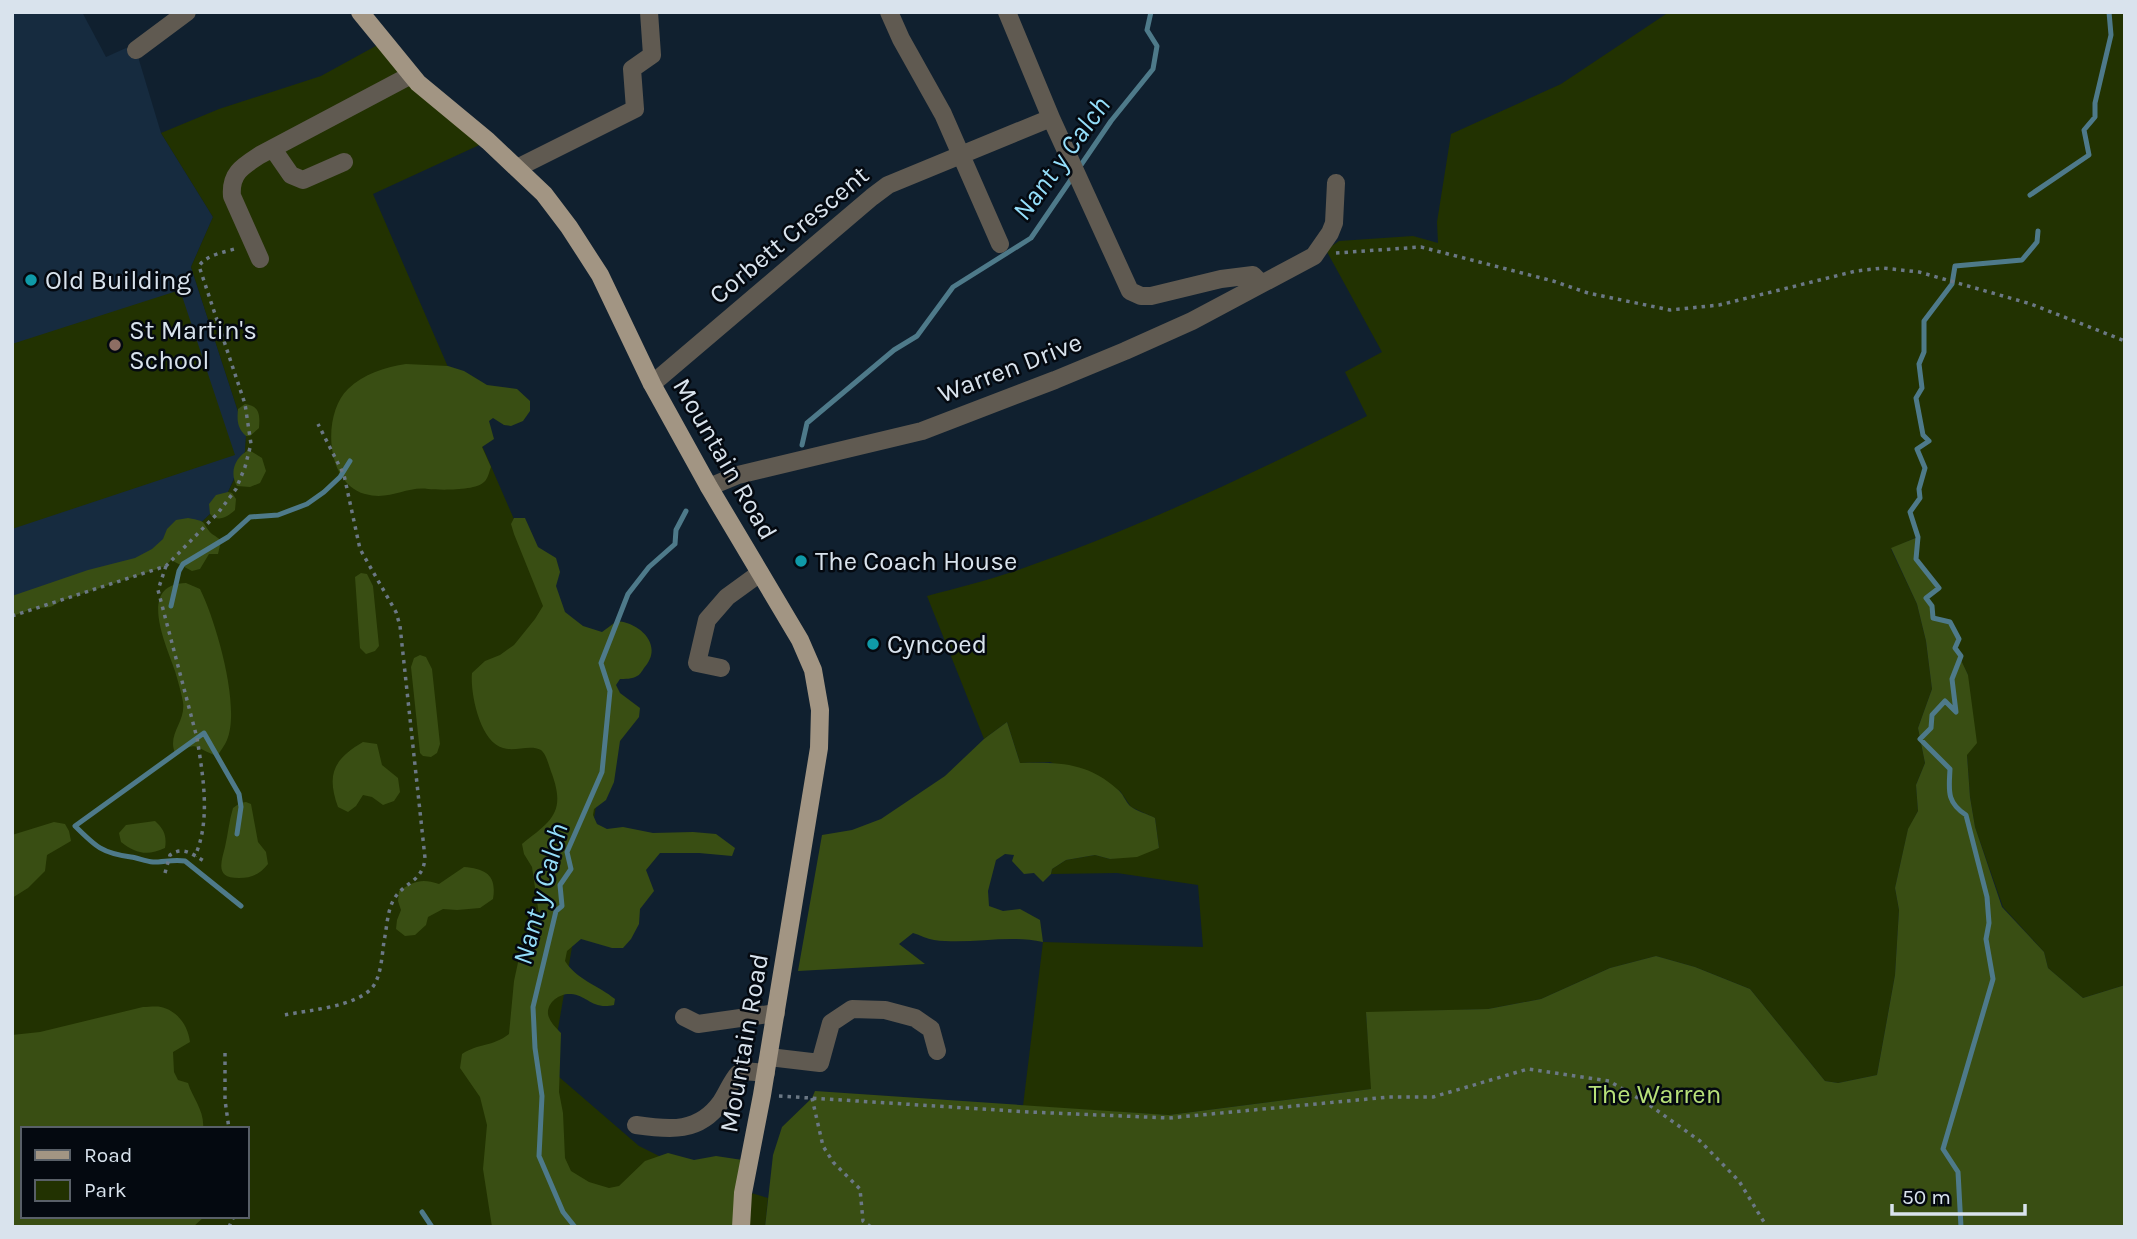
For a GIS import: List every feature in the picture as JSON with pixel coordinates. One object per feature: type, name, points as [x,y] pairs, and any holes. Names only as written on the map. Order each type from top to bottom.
[{"type":"main road","name":"Mountain Road","points":[[360,12],[418,83],[488,141],[544,194],[561,216],[600,275],[652,384],[709,487],[800,640],[813,670],[820,710],[819,748],[762,1095],[743,1193],[741,1227]]},
{"type":"street","points":[[136,50],[187,12]]},
{"type":"street","points":[[517,168],[635,109],[632,69],[652,55],[649,12]]},
{"type":"street","points":[[889,12],[943,114],[1000,244]]},
{"type":"street","points":[[1007,12],[1051,118],[1130,291],[1141,296],[1151,296],[1221,279],[1254,275],[1261,283]]},
{"type":"street","points":[[256,251],[232,196],[231,186],[236,172],[242,166],[411,75]]},
{"type":"street","name":"Corbett Crescent","points":[[652,384],[888,185],[1051,118]]},
{"type":"street","points":[[273,149],[291,175],[303,180],[344,162]]},
{"type":"street","points":[[1314,256],[1334,223],[1336,183]]},
{"type":"street","name":"Warren Drive","points":[[709,487],[737,475],[922,431],[1125,351],[1192,321],[1314,256]]},
{"type":"street","points":[[721,668],[697,663],[707,620],[727,597],[760,573]]},
{"type":"street","points":[[636,1125],[668,1128],[690,1126],[704,1121],[743,1071],[767,1065],[820,1063],[831,1023],[852,1009],[885,1010],[915,1018],[931,1029],[937,1051]]},
{"type":"street","points":[[684,1017],[698,1024],[776,1013]]},
{"type":"path","points":[[1314,256],[1421,247],[1553,281],[1588,293],[1670,310],[1719,306],[1856,271],[1883,268],[1919,272],[2031,304],[2125,341]]},
{"type":"path","points":[[195,856],[203,830],[201,760],[158,590],[166,566],[218,513],[236,489],[251,444],[245,404],[199,266],[209,258],[256,251]]},
{"type":"path","points":[[285,1015],[354,1000],[372,988],[380,966],[390,908],[395,897],[420,875],[425,858],[400,626],[396,612],[360,549],[344,475],[318,424]]},
{"type":"path","points":[[12,616],[166,566]]},
{"type":"path","points":[[165,873],[170,855],[176,851],[184,850],[204,861]]},
{"type":"path","points":[[225,1054],[225,1100],[229,1127]]},
{"type":"path","points":[[762,1095],[1169,1118],[1389,1097],[1433,1097],[1528,1069],[1609,1081],[1648,1104],[1700,1142],[1739,1181],[1768,1227]]},
{"type":"path","points":[[812,1098],[823,1146],[833,1162],[860,1189],[863,1221],[871,1227]]},
{"type":"shaded area","name":"St Martin's School","points":[[12,12],[82,12],[106,57],[126,48],[136,50],[161,133],[213,217],[191,267],[246,436],[245,452],[228,492],[210,514],[164,559],[12,605]]},
{"type":"green space","points":[[1669,12],[2125,12],[2125,985],[2083,998],[2048,968],[2044,952],[2003,907],[1975,827],[1970,797],[1967,755],[1968,675],[1955,648],[1959,639],[1950,622],[1933,618],[1932,606],[1926,598],[1939,588],[1916,559],[1917,537],[1891,549],[1917,604],[1926,641],[1932,689],[1918,728],[1925,763],[1916,785],[1918,811],[1908,830],[1895,888],[1899,910],[1895,975],[1877,1075],[1838,1083],[1825,1081],[1750,989],[1695,967],[1656,956],[1610,968],[1541,999],[1488,1009],[1366,1013],[1372,1089],[1169,1115],[1023,1106],[1043,942],[1203,947],[1198,885],[1117,873],[1051,874],[1052,869],[1066,860],[1095,855],[1110,859],[1159,848],[1155,818],[1131,807],[1120,791],[1050,762],[1020,763],[1007,722],[984,739],[927,596],[1004,575],[1149,519],[1281,459],[1367,416],[1345,372],[1382,352],[1326,250],[1339,241],[1413,236],[1438,243],[1437,222],[1451,134],[1561,84]]},
{"type":"green space","points":[[383,42],[488,141],[373,194],[562,630],[600,783],[551,1070],[639,1146],[707,1180],[768,1198],[765,1227],[12,1227],[12,605],[164,559],[210,514],[228,492],[241,466],[246,436],[191,267],[213,217],[161,133],[219,109],[321,76]]},
{"type":"green space","points":[[180,290],[235,455],[12,529],[12,344]]},
{"type":"green space","points":[[406,364],[448,366],[464,371],[487,385],[517,389],[530,401],[530,411],[523,421],[511,426],[493,418],[489,421],[494,439],[482,447],[491,467],[480,485],[457,489],[420,489],[374,496],[352,487],[342,476],[335,463],[331,430],[340,400],[348,389],[368,375]]},
{"type":"green space","points":[[245,404],[254,407],[259,415],[259,428],[250,436],[246,436],[239,427],[238,409]]},
{"type":"green space","points":[[249,450],[262,458],[266,471],[260,483],[250,487],[237,486],[235,465]]},
{"type":"green space","points":[[228,492],[236,499],[235,510],[222,518],[213,517],[209,504],[216,495]]},
{"type":"green space","points":[[188,518],[202,522],[221,541],[218,554],[209,554],[200,569],[192,571],[171,560],[166,566],[51,606],[12,616],[12,596],[88,570],[135,558],[163,539],[167,529],[176,520]]},
{"type":"green space","points":[[514,518],[525,518],[538,547],[556,558],[560,572],[556,586],[565,612],[583,626],[602,632],[617,621],[626,623],[641,631],[651,644],[650,660],[640,674],[633,678],[620,679],[616,685],[620,693],[640,708],[639,717],[620,741],[614,782],[606,800],[594,809],[593,815],[597,824],[607,829],[623,827],[653,833],[716,834],[735,848],[732,856],[660,853],[646,870],[654,891],[640,909],[639,924],[623,948],[612,948],[581,939],[567,951],[565,961],[581,978],[615,999],[614,1005],[600,1006],[577,995],[567,994],[555,999],[548,1010],[550,1019],[561,1033],[559,1092],[565,1158],[571,1171],[589,1182],[609,1188],[619,1186],[645,1161],[668,1153],[694,1160],[716,1156],[749,1161],[741,1227],[492,1227],[483,1169],[487,1125],[480,1097],[460,1068],[462,1054],[509,1034],[514,981],[522,944],[539,915],[532,867],[524,854],[522,844],[548,822],[556,807],[557,798],[556,787],[543,752],[532,748],[508,749],[495,744],[488,737],[478,716],[473,692],[472,673],[485,661],[514,645],[543,606],[514,534],[511,524]]},
{"type":"green space","name":"The Warren","points":[[1918,537],[1916,559],[1939,588],[1926,599],[1932,606],[1933,618],[1950,622],[1959,639],[1956,649],[1968,675],[1977,743],[1967,755],[1970,797],[1975,827],[2002,907],[2044,952],[2048,968],[2083,998],[2125,985],[2125,1227],[765,1227],[773,1155],[782,1127],[812,1098],[815,1091],[1169,1115],[1371,1089],[1366,1012],[1488,1009],[1541,999],[1610,968],[1656,956],[1695,967],[1750,989],[1825,1081],[1838,1083],[1877,1075],[1895,975],[1899,910],[1895,888],[1908,829],[1918,811],[1916,785],[1925,763],[1918,728],[1932,689],[1926,641],[1917,604],[1891,548]]},
{"type":"green space","points":[[361,573],[367,574],[373,586],[379,646],[375,651],[366,654],[360,648],[355,577]]},
{"type":"green space","points":[[186,583],[200,589],[213,621],[225,664],[231,725],[227,740],[218,755],[196,746],[175,753],[173,746],[182,716],[183,702],[162,632],[158,605],[162,594],[171,586]]},
{"type":"green space","points":[[420,655],[426,657],[432,669],[440,744],[437,753],[431,757],[420,753],[411,667],[414,658]]},
{"type":"green space","points":[[1007,722],[1020,763],[1072,765],[1095,773],[1119,791],[1130,806],[1155,818],[1159,848],[1137,857],[1110,859],[1095,855],[1066,860],[1052,869],[1043,882],[1034,873],[1024,874],[1012,861],[1014,855],[1005,854],[996,860],[988,891],[989,906],[1003,911],[1020,909],[1040,920],[1043,942],[1016,939],[948,941],[913,933],[899,944],[925,964],[798,971],[822,835],[852,830],[881,819],[945,776],[984,739]]},
{"type":"green space","points":[[363,742],[377,744],[382,765],[398,778],[400,792],[394,801],[383,805],[372,797],[363,795],[348,812],[338,807],[333,776],[339,761]]},
{"type":"green space","points":[[246,802],[251,804],[258,842],[266,852],[268,864],[252,876],[231,877],[223,872],[222,859],[233,808]]},
{"type":"green space","points":[[155,821],[164,833],[165,848],[142,852],[121,842],[119,833],[126,825]]},
{"type":"green space","points":[[54,822],[65,824],[71,841],[47,855],[45,871],[28,888],[12,898],[12,835]]},
{"type":"green space","points":[[464,867],[478,869],[488,875],[493,884],[493,899],[480,908],[443,909],[428,917],[426,925],[415,935],[405,936],[396,929],[401,910],[399,891],[418,882],[439,884]]},
{"type":"green space","points":[[143,1007],[167,1009],[177,1016],[187,1030],[190,1042],[173,1052],[174,1072],[178,1080],[188,1083],[200,1111],[203,1127],[21,1127],[21,1218],[203,1218],[193,1227],[12,1227],[12,1035],[40,1032]]},
{"type":"waterway","name":"Nant y Calch","points":[[802,445],[807,423],[894,350],[917,336],[953,287],[1031,238],[1111,121],[1153,69],[1157,46],[1147,30],[1151,12]]},
{"type":"waterway","points":[[2030,195],[2089,155],[2084,130],[2095,117],[2095,103],[2111,35],[2109,12]]},
{"type":"waterway","points":[[1961,1227],[1958,1172],[1943,1149],[1993,979],[1986,939],[1989,923],[1987,897],[1966,815],[1952,800],[1949,789],[1950,769],[1920,739],[1931,728],[1932,715],[1945,701],[1956,712],[1952,679],[1961,656],[1955,648],[1959,639],[1950,622],[1933,618],[1932,606],[1926,598],[1939,588],[1916,559],[1918,537],[1910,512],[1920,498],[1919,489],[1925,468],[1917,449],[1929,441],[1923,435],[1916,398],[1922,388],[1919,364],[1924,352],[1924,321],[1952,284],[1955,266],[2022,260],[2037,242],[2038,231]]},
{"type":"waterway","points":[[171,606],[183,564],[228,537],[250,517],[278,515],[307,504],[340,477],[350,461]]},
{"type":"waterway","name":"Nant y Calch","points":[[575,1227],[563,1212],[539,1156],[542,1096],[535,1048],[533,1007],[556,911],[562,906],[560,885],[571,869],[567,852],[602,772],[610,691],[601,663],[628,594],[649,567],[675,544],[676,530],[686,511]]},
{"type":"waterway","points":[[237,834],[241,807],[239,794],[204,733],[75,826],[106,851],[153,862],[185,861],[241,906]]},
{"type":"waterway","points":[[422,1212],[432,1227]]},
{"type":"place","name":"Old Building","points":[[31,280]]},
{"type":"place","name":"St Martin's School","points":[[115,345]]},
{"type":"place","name":"The Coach House","points":[[801,561]]},
{"type":"place","name":"Cyncoed","points":[[873,644]]}]
